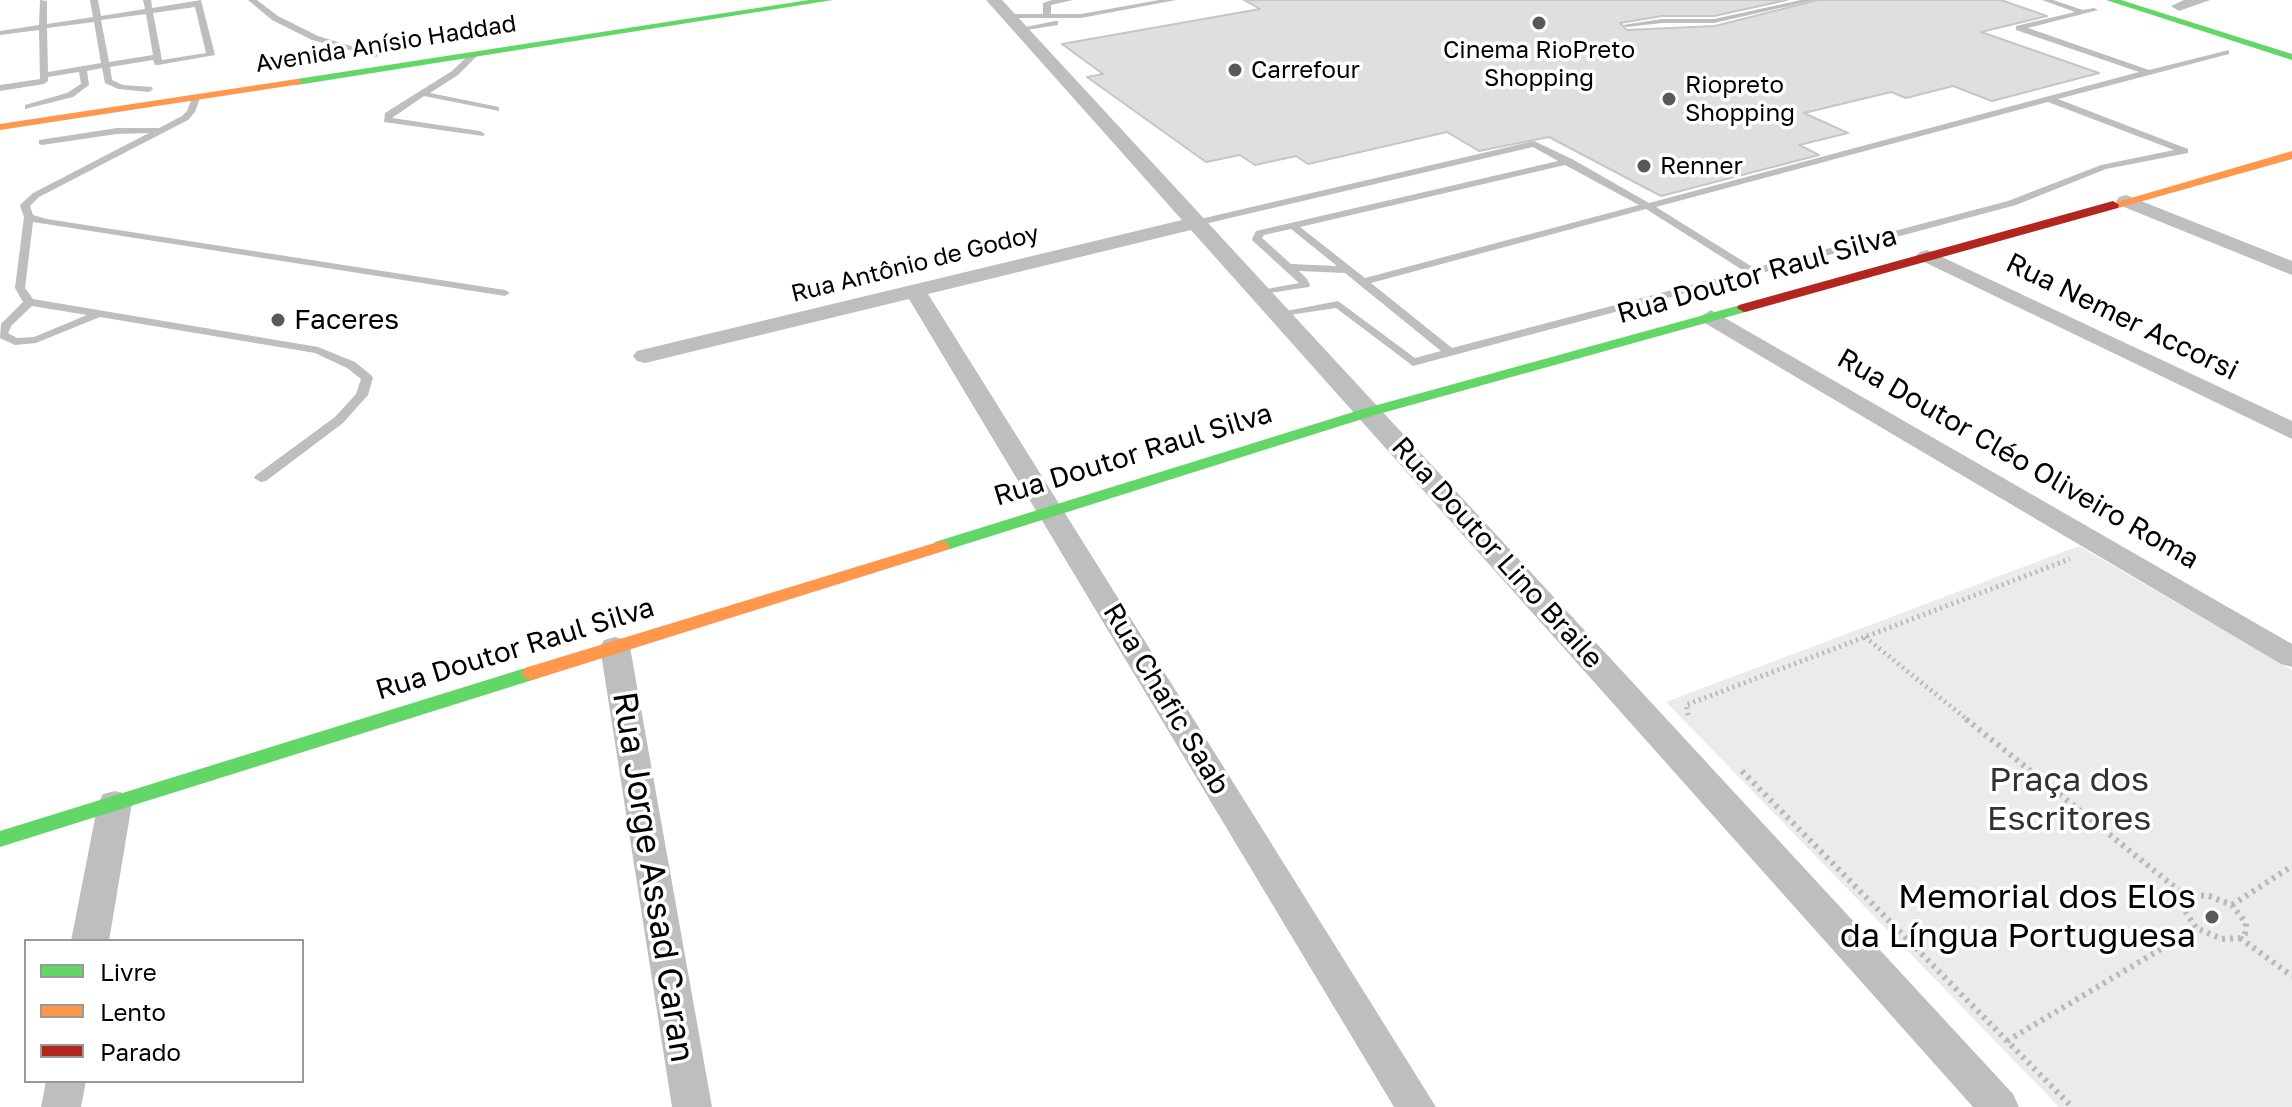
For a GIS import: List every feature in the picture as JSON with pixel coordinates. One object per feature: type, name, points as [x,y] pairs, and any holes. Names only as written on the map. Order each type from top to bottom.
[{"type":"main road","name":"Avenida Anísio Haddad","points":[[0,127],[475,54],[500,43],[749,0]]},
{"type":"main road","name":"Avenida Anísio Haddad","points":[[0,111],[376,55],[500,43],[828,0]]},
{"type":"main road","points":[[2111,3],[2163,6],[2289,40]]},
{"type":"main road","points":[[2163,6],[2248,48],[2292,57]]},
{"type":"main road","points":[[2248,48],[2289,40]]},
{"type":"main road","name":"Rua Doutor Raul Silva","points":[[0,839],[1369,412],[2292,155]]},
{"type":"street","name":"Rua Doutor Lino Braile","points":[[994,0],[1999,1107]]},
{"type":"street","points":[[2163,6],[2202,0]]},
{"type":"street","points":[[2126,201],[2292,269]]},
{"type":"street","name":"Rua Antônio de Godoy","points":[[645,356],[1196,223]]},
{"type":"street","name":"Rua Nemer Accorsi","points":[[1927,256],[2292,431]]},
{"type":"street","name":"Rua Chafic Saab","points":[[915,291],[1416,1107]]},
{"type":"street","name":"Rua Doutor Cléo Oliveiro Roma","points":[[1711,317],[2292,657]]},
{"type":"street","name":"Rua Jorge Assad Caran","points":[[615,647],[692,1107]]},
{"type":"street","points":[[90,939],[115,803]]},
{"type":"street","points":[[61,1107],[66,1083]]},
{"type":"lane","points":[[94,0],[108,81],[121,87],[149,89]]},
{"type":"lane","points":[[0,33],[148,11],[197,2],[211,55],[158,63],[156,57],[148,11],[147,0]]},
{"type":"lane","points":[[252,0],[275,18],[315,38],[376,55]]},
{"type":"lane","points":[[1047,17],[1047,3],[1069,0]]},
{"type":"lane","points":[[1014,22],[1081,16],[1172,0]]},
{"type":"lane","points":[[1627,25],[1712,21],[1811,0]]},
{"type":"lane","points":[[2046,0],[2084,13]]},
{"type":"lane","points":[[0,88],[44,81],[43,1]]},
{"type":"lane","points":[[2094,10],[2019,28],[2146,72]]},
{"type":"lane","points":[[1014,22],[1094,17]]},
{"type":"lane","points":[[1362,282],[2226,52]]},
{"type":"lane","points":[[475,54],[455,73],[388,115],[387,120],[480,134]]},
{"type":"lane","points":[[45,75],[156,57]]},
{"type":"lane","points":[[28,107],[70,95],[85,85],[83,69]]},
{"type":"lane","points":[[424,94],[496,109]]},
{"type":"lane","points":[[196,98],[185,118],[36,195],[25,206],[29,217],[20,288],[29,302],[318,350],[351,365],[367,378],[362,395],[339,420],[261,478]]},
{"type":"lane","points":[[1280,315],[1338,304],[1413,362],[2012,203],[2104,167],[2185,151],[2051,100]]},
{"type":"lane","points":[[42,142],[117,131],[161,130]]},
{"type":"lane","points":[[1196,223],[1525,144],[1540,146],[1569,161],[1753,272]]},
{"type":"lane","points":[[1260,293],[1305,285],[1257,239],[1260,233],[1569,161]]},
{"type":"lane","points":[[29,217],[505,293]]},
{"type":"lane","points":[[1292,225],[1451,353]]},
{"type":"lane","points":[[1289,267],[1347,270]]},
{"type":"lane","points":[[29,302],[7,324],[2,334],[15,342],[36,340],[97,315]]},
{"type":"path","points":[[1699,727],[1688,716],[1686,705],[2071,558],[2086,560]]},
{"type":"path","points":[[1865,637],[2187,897],[2209,896],[2232,905],[2246,923],[2245,934],[2240,938],[2222,939],[2196,928],[2183,912],[2182,906],[2187,897]]},
{"type":"path","points":[[1732,761],[2072,1107]]},
{"type":"path","points":[[2232,905],[2292,866]]},
{"type":"path","points":[[2007,1041],[2196,928]]},
{"type":"path","points":[[2240,938],[2292,976]]},
{"type":"green space","name":"Praça dos Escritores","points":[[2079,546],[2292,670],[2292,1107],[2059,1107],[1666,702]]},
{"type":"building","name":"Riopreto Shopping","points":[[1244,0],[1787,0],[1714,16],[1662,16],[1620,23],[1627,30],[1715,26],[1818,0],[2001,0],[2047,16],[1981,32],[2099,73],[1992,101],[1953,86],[1906,98],[1891,92],[1804,113],[1848,133],[1799,145],[1819,155],[1661,196],[1549,137],[1479,151],[1447,132],[1308,164],[1296,156],[1255,165],[1240,155],[1206,162],[1087,77],[1103,74],[1062,44],[1260,9]]},
{"type":"traffic: fast","points":[[297,82],[828,0]]},
{"type":"traffic: fast","points":[[2111,0],[2292,57]]},
{"type":"traffic: fast","points":[[941,546],[1369,412],[1744,308]]},
{"type":"traffic: fast","points":[[0,839],[532,673]]},
{"type":"traffic: slow","points":[[0,127],[297,82]]},
{"type":"traffic: slow","points":[[2113,205],[2292,155]]},
{"type":"traffic: slow","points":[[532,673],[941,546]]},
{"type":"traffic: jam","points":[[1744,308],[2113,205]]},
{"type":"place","name":"Cinema RioPreto Shopping","points":[[1539,23]]},
{"type":"place","name":"Carrefour","points":[[1235,70]]},
{"type":"place","name":"Riopreto Shopping","points":[[1669,99]]},
{"type":"place","name":"Renner","points":[[1644,166]]},
{"type":"place","name":"Faceres","points":[[278,320]]},
{"type":"place","name":"Memorial dos Elos da Língua Portuguesa","points":[[2212,917]]}]
